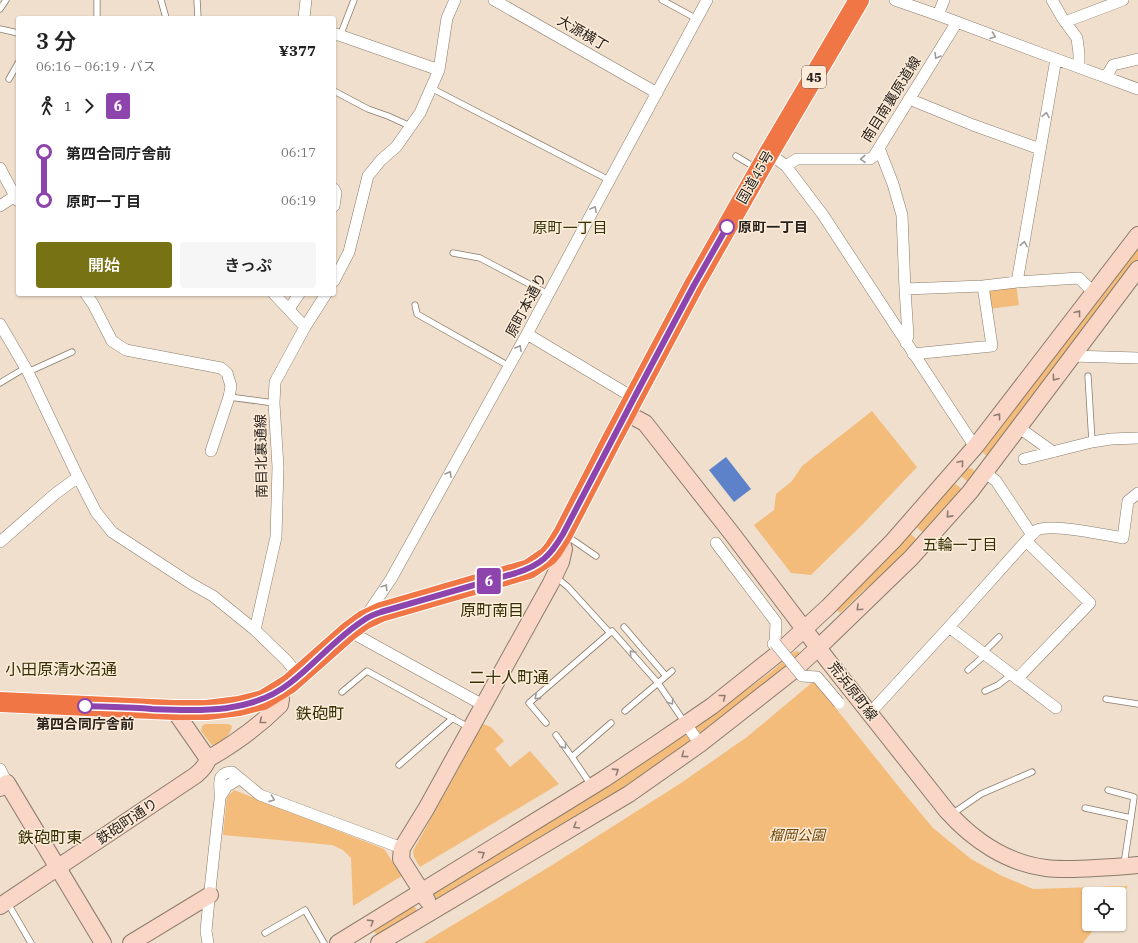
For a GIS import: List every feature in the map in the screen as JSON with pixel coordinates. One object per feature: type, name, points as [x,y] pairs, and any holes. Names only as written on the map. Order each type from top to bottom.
[{"type":"highway","name":"国道45号","points":[[0,702],[174,710],[207,710],[239,706],[263,700],[299,676],[356,625],[381,612],[529,569],[548,556],[562,536],[694,285],[858,0]]},
{"type":"street","points":[[304,16],[306,0]]},
{"type":"street","points":[[336,277],[349,252],[368,176],[381,160],[396,147],[420,113],[439,70],[447,18],[455,0]]},
{"type":"street","name":"大源横丁","points":[[494,0],[657,93]]},
{"type":"street","name":"原町本通り","points":[[356,625],[391,579],[527,334],[707,0]]},
{"type":"street","points":[[895,0],[1138,89]]},
{"type":"street","points":[[938,15],[944,0]]},
{"type":"street","points":[[1052,0],[1065,22],[1077,38],[1079,67]]},
{"type":"street","points":[[1065,22],[1123,0]]},
{"type":"street","name":"南目南裏原道線","points":[[786,166],[796,160],[870,159],[874,156],[957,22]]},
{"type":"street","points":[[337,35],[439,70]]},
{"type":"street","points":[[1106,77],[1113,65],[1138,59]]},
{"type":"street","points":[[1017,282],[1056,60]]},
{"type":"street","points":[[909,99],[973,125],[1040,149]]},
{"type":"street","points":[[879,148],[894,184],[902,214],[908,336],[906,343]]},
{"type":"street","points":[[769,153],[786,166],[823,215],[975,447]]},
{"type":"street","points":[[0,168],[16,195]]},
{"type":"street","points":[[0,206],[16,198]]},
{"type":"street","points":[[338,943],[592,786],[712,706],[776,655],[828,607],[893,541],[975,447],[1138,235]]},
{"type":"street","points":[[379,943],[629,794],[700,744],[775,685],[819,647],[910,558],[970,492],[1138,269]]},
{"type":"street","points":[[905,289],[983,286],[1079,278],[1094,292]]},
{"type":"street","points":[[913,354],[992,346],[983,286]]},
{"type":"street","points":[[87,296],[112,341],[126,350],[221,368],[227,374],[231,386],[229,397],[211,451]]},
{"type":"street","points":[[276,296],[305,327]]},
{"type":"street","points":[[289,309],[298,296]]},
{"type":"street","name":"南目北裏通線","points":[[255,630],[276,536],[278,467],[274,403],[275,382],[305,327],[325,296]]},
{"type":"street","points":[[0,324],[26,370],[96,512],[112,532],[190,583],[213,596],[255,630],[287,661],[299,676]]},
{"type":"street","points":[[527,334],[630,405]]},
{"type":"street","points":[[1072,356],[1138,358]]},
{"type":"street","name":"荒浜原町線","points":[[630,405],[733,535],[804,629],[950,816],[960,826],[977,840],[995,851],[1024,864],[1047,869],[1085,869],[1131,866]]},
{"type":"street","points":[[1018,427],[1053,452]]},
{"type":"street","points":[[1024,459],[1092,442],[1111,439],[1138,438]]},
{"type":"street","points":[[985,472],[996,481],[1029,538],[1090,603],[1014,677]]},
{"type":"street","points":[[0,542],[55,494],[78,477]]},
{"type":"street","points":[[870,713],[949,628],[1029,538],[1038,530],[1051,528],[1096,532],[1123,538],[1128,501],[1138,493]]},
{"type":"street","points":[[433,910],[401,859],[402,848],[426,809],[561,562],[564,549],[562,536]]},
{"type":"street","points":[[716,543],[776,622],[774,644],[802,676],[818,677],[839,703]]},
{"type":"street","points":[[529,569],[543,584],[544,594]]},
{"type":"street","points":[[356,625],[483,705]]},
{"type":"street","points":[[949,628],[1056,708]]},
{"type":"street","points":[[174,710],[208,759],[257,726],[271,714],[280,705],[281,699],[279,690]]},
{"type":"street","points":[[686,724],[700,744]]},
{"type":"street","name":"鉄砲町通り","points":[[3,904],[196,775],[204,768],[208,759]]},
{"type":"street","points":[[208,943],[206,931],[216,822],[220,797],[227,786],[239,779],[260,795],[402,848]]},
{"type":"street","points":[[2,780],[58,868],[103,943]]},
{"type":"street","points":[[131,943],[210,895]]},
{"type":"lane","points":[[0,9],[6,0]]},
{"type":"lane","points":[[97,0],[97,16]]},
{"type":"lane","points":[[161,0],[165,16]]},
{"type":"lane","points":[[197,0],[198,16]]},
{"type":"lane","points":[[337,35],[354,0]]},
{"type":"lane","points":[[662,0],[697,19]]},
{"type":"lane","points":[[0,29],[16,33]]},
{"type":"lane","points":[[9,79],[16,67]]},
{"type":"lane","points":[[431,88],[609,180]]},
{"type":"lane","points":[[336,92],[368,109],[410,126]]},
{"type":"lane","points":[[736,156],[760,170]]},
{"type":"lane","points":[[453,253],[480,258],[548,294]]},
{"type":"lane","points":[[415,305],[417,314],[509,366]]},
{"type":"lane","points":[[0,383],[26,370],[72,352]]},
{"type":"lane","points":[[1088,376],[1092,442]]},
{"type":"lane","points":[[229,397],[274,403]]},
{"type":"lane","points":[[562,536],[596,556]]},
{"type":"lane","points":[[554,575],[568,587],[610,633],[612,631],[658,683],[686,724]]},
{"type":"lane","points":[[624,627],[666,676]]},
{"type":"lane","points":[[546,723],[529,703],[610,633]]},
{"type":"lane","points":[[968,670],[999,637]]},
{"type":"lane","points":[[342,692],[367,671],[470,728]]},
{"type":"lane","points":[[625,711],[672,671]]},
{"type":"lane","points":[[985,691],[1014,677]]},
{"type":"lane","points":[[1106,699],[1138,704]]},
{"type":"lane","points":[[399,764],[453,718]]},
{"type":"lane","points":[[572,757],[611,723]]},
{"type":"lane","points":[[556,735],[592,786]]},
{"type":"lane","points":[[950,816],[981,794],[1032,772]]},
{"type":"lane","points":[[1108,790],[1134,797],[1131,818],[1131,866]]},
{"type":"lane","points":[[1086,808],[1131,818]]},
{"type":"lane","points":[[3,904],[31,943]]},
{"type":"lane","points":[[265,933],[304,910],[324,943]]},
{"type":"green space","points":[[1138,245],[1138,259],[987,456],[981,451]]},
{"type":"green space","points":[[1016,284],[1019,305],[988,309],[987,288]]},
{"type":"green space","points":[[872,411],[917,467],[864,523],[811,575],[791,573],[754,525],[774,510],[776,494],[792,481],[802,466]]},
{"type":"green space","points":[[968,468],[973,469],[975,474],[969,483],[960,475]]},
{"type":"green space","points":[[953,482],[963,490],[925,534],[915,526]]},
{"type":"green space","points":[[909,532],[919,542],[901,562],[864,590],[840,613],[835,608]]},
{"type":"green space","points":[[798,651],[801,655],[700,734],[695,730],[695,726],[718,708],[749,688],[771,672],[794,652]]},
{"type":"green space","name":"榴岡公園","points":[[814,681],[933,828],[971,859],[1002,876],[1033,889],[1082,887],[1082,931],[1092,931],[1083,943],[423,943],[549,867],[681,783],[747,737]]},
{"type":"green space","points":[[205,724],[228,724],[232,726],[228,736],[214,748],[201,731],[202,726]]},
{"type":"green space","points":[[483,724],[491,727],[504,741],[495,749],[510,767],[530,751],[559,784],[420,867],[414,857],[413,851]]},
{"type":"green space","points":[[683,734],[689,736],[690,742],[635,782],[437,900],[434,897],[433,893]]},
{"type":"green space","points":[[234,790],[384,849],[402,876],[353,906],[351,858],[343,850],[332,845],[223,835],[227,797]]},
{"type":"green space","name":"榴岡公園","points":[[1128,886],[1126,889],[1126,887],[1096,887]]},
{"type":"green space","points":[[412,905],[417,911],[379,935],[375,933],[374,929]]},
{"type":"water","points":[[726,457],[751,489],[734,502],[709,470]]},
{"type":"bus line","name":"6","points":[[85,706],[207,710],[251,704],[263,700],[289,684],[349,631],[364,620],[381,612],[529,569],[543,560],[553,550],[563,534],[694,285],[727,227]]},
{"type":"place","name":"原町一丁目","points":[[727,227]]},
{"type":"place","name":"第四合同庁舎前","points":[[85,706]]},
{"type":"district","name":"原町一丁目","points":[[570,228]]},
{"type":"district","name":"五輪一丁目","points":[[960,545]]},
{"type":"district","name":"原町南目","points":[[492,610]]},
{"type":"district","name":"小田原清水沼通","points":[[61,669]]},
{"type":"district","name":"二十人町通","points":[[509,677]]},
{"type":"district","name":"鉄砲町","points":[[320,713]]},
{"type":"district","name":"鉄砲町東","points":[[50,837]]}]
